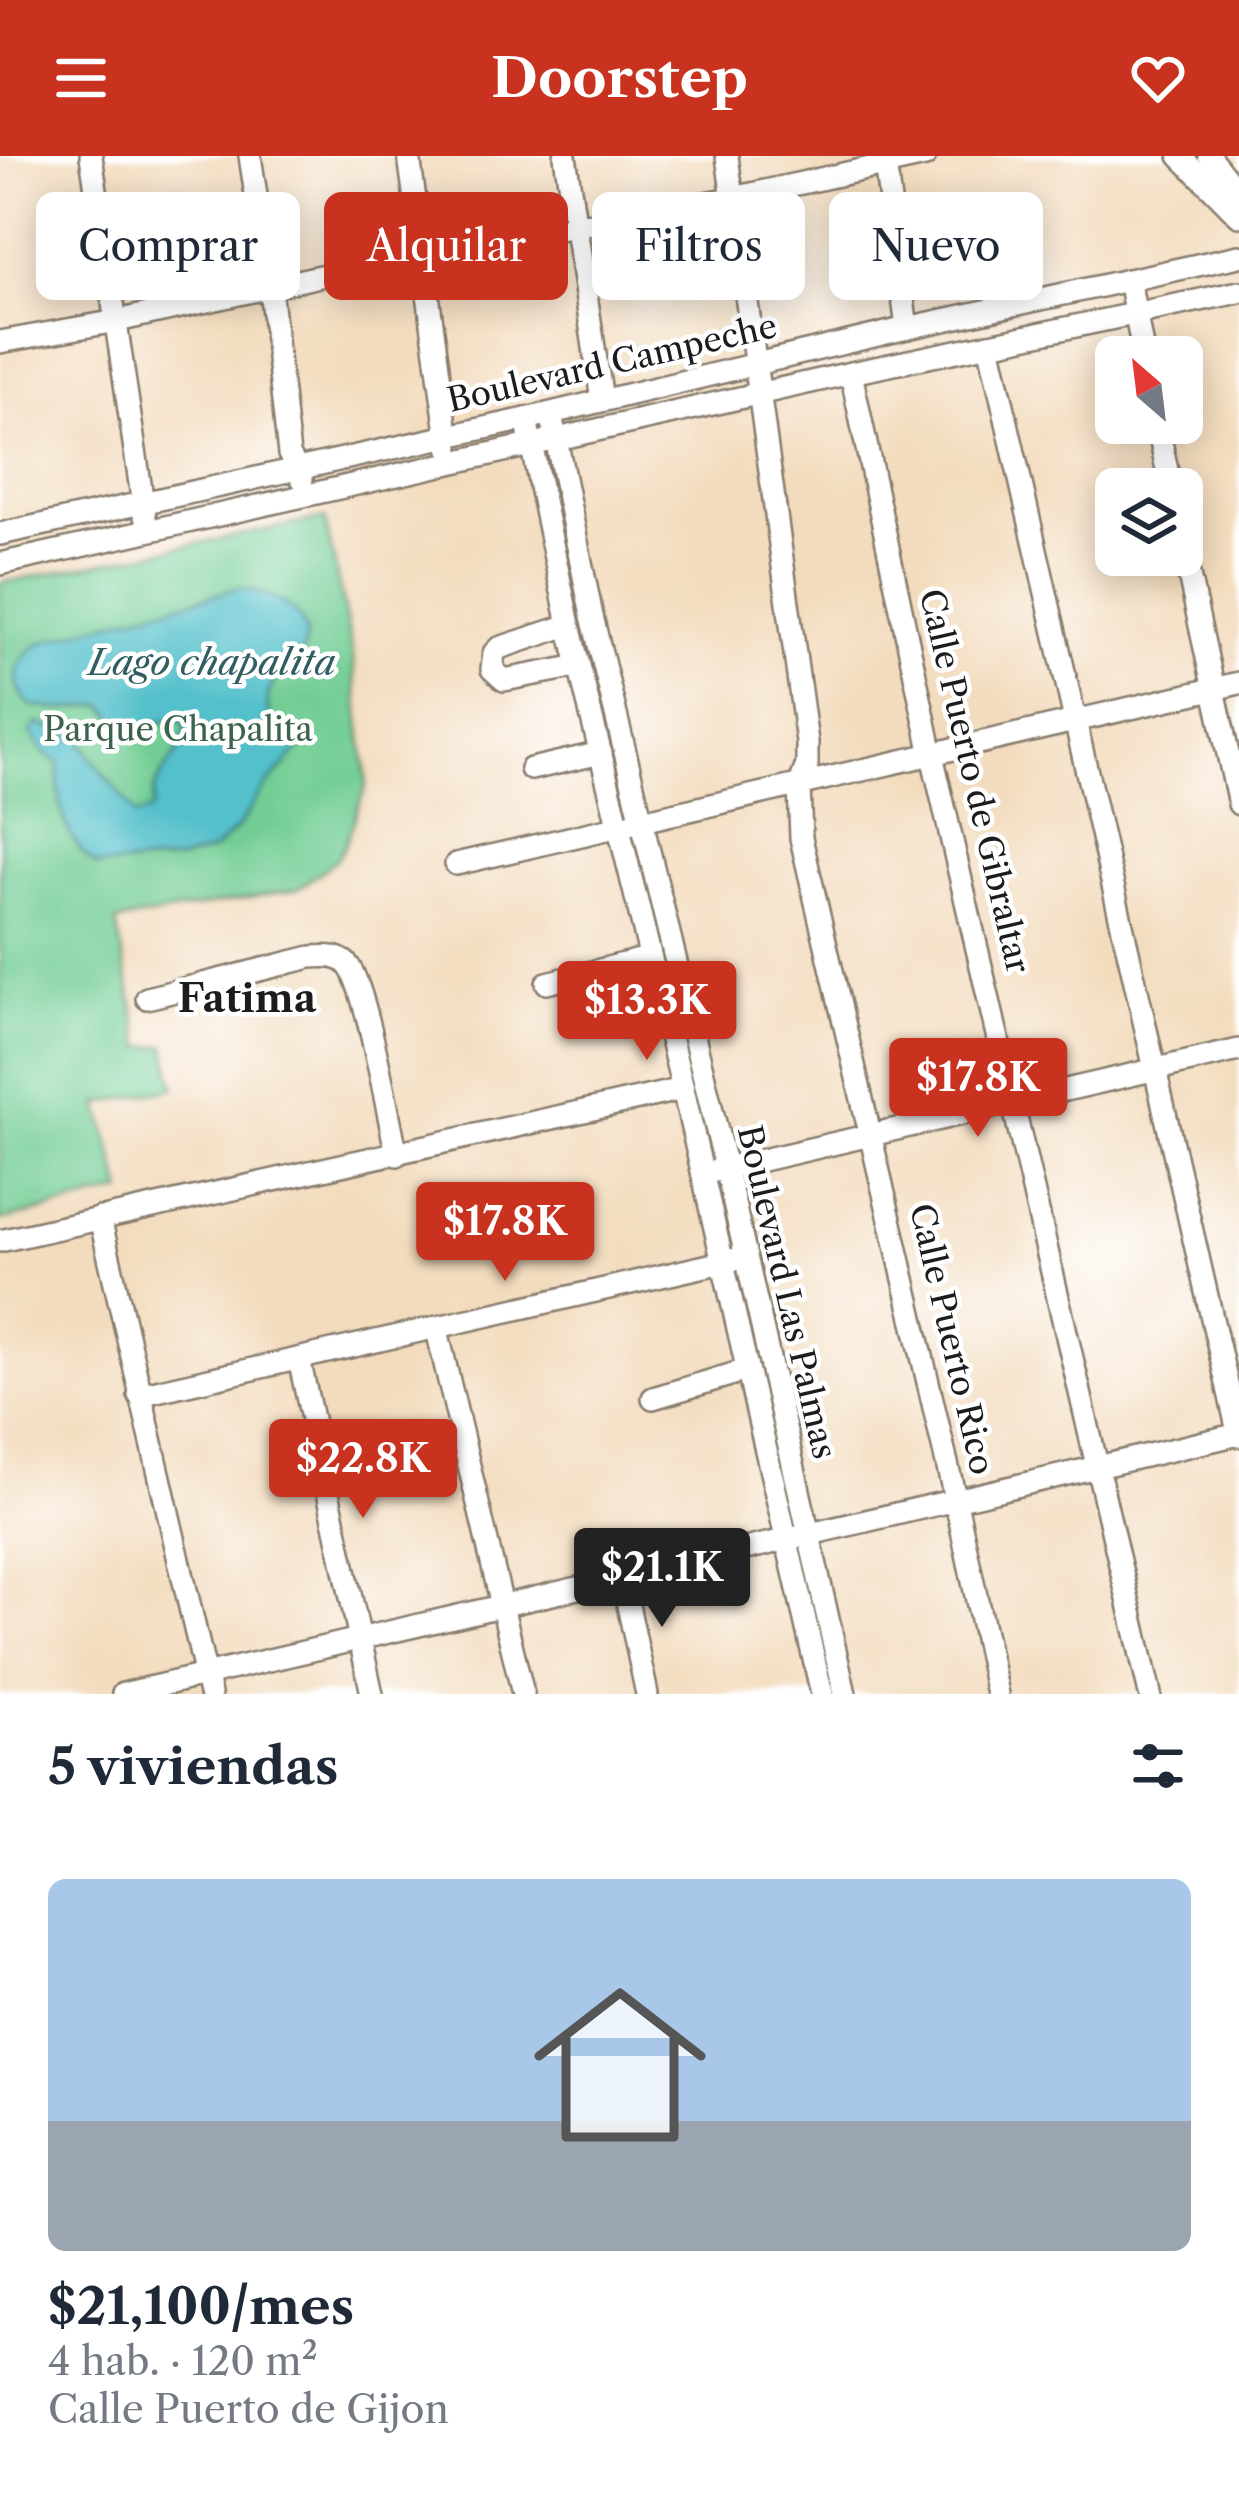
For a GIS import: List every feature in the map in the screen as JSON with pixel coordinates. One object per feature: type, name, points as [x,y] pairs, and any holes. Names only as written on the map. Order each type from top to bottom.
[{"type":"street","points":[[91,156],[148,530]]},
{"type":"street","points":[[250,156],[255,192]]},
{"type":"street","points":[[409,156],[414,192]]},
{"type":"street","points":[[565,156],[602,400]]},
{"type":"street","name":"Calle Puerto Rico","points":[[727,156],[732,192]]},
{"type":"street","points":[[757,192],[885,160],[925,156]]},
{"type":"street","points":[[1180,156],[1238,212]]},
{"type":"street","points":[[1209,156],[1238,212]]},
{"type":"street","points":[[885,160],[908,328]]},
{"type":"street","points":[[568,225],[592,221]]},
{"type":"street","name":"Boulevard Campeche","points":[[0,534],[551,414],[1235,252]]},
{"type":"street","points":[[1129,280],[1140,336]]},
{"type":"street","points":[[1102,285],[1117,301],[1111,321]]},
{"type":"street","name":"Boulevard Campeche","points":[[0,564],[851,373],[1239,292]]},
{"type":"street","points":[[0,343],[212,300]]},
{"type":"street","points":[[271,300],[287,440],[295,470],[314,494]]},
{"type":"street","points":[[429,300],[452,463]]},
{"type":"street","name":"Calle Puerto Rico","points":[[749,300],[807,742],[799,819],[815,910],[997,1694]]},
{"type":"street","points":[[123,1694],[207,1684],[359,1639],[1239,1435],[989,344]]},
{"type":"street","name":"Calle Puerto de Gibraltar","points":[[851,373],[932,755],[1150,1694]]},
{"type":"street","name":"Boulevard Las Palmas","points":[[551,414],[630,825],[648,958],[703,1174],[733,1260],[798,1538],[822,1694]]},
{"type":"street","name":"Boulevard Las Palmas","points":[[526,419],[601,753],[630,825],[726,1168],[748,1370],[845,1694]]},
{"type":"street","points":[[1189,576],[1239,804]]},
{"type":"street","points":[[569,625],[499,648],[492,669],[504,680],[579,666]]},
{"type":"street","points":[[456,864],[1239,683]]},
{"type":"street","points":[[531,769],[601,753]]},
{"type":"street","points":[[147,998],[311,957],[337,958],[346,964],[361,999],[397,1155]]},
{"type":"street","points":[[547,982],[648,958]]},
{"type":"street","points":[[703,1174],[1239,1050]]},
{"type":"street","points":[[0,1241],[683,1090]]},
{"type":"street","points":[[100,1218],[207,1684]]},
{"type":"street","points":[[139,1394],[733,1260]]},
{"type":"street","points":[[437,1330],[523,1694]]},
{"type":"street","points":[[299,1359],[372,1694]]},
{"type":"street","points":[[653,1398],[748,1370]]},
{"type":"street","points":[[622,1577],[647,1694]]},
{"type":"green space","name":"Parque Chapalita","points":[[325,518],[352,649],[365,763],[366,785],[347,840],[337,859],[298,889],[116,922],[142,1047],[166,1046],[175,1088],[99,1104],[123,1192],[0,1221],[0,583]]},
{"type":"water","name":"Lago chapalita","points":[[239,588],[284,604],[305,631],[303,650],[275,681],[268,699],[275,725],[300,748],[240,825],[214,850],[178,861],[97,866],[77,845],[64,820],[59,763],[43,752],[31,732],[38,723],[80,739],[136,817],[152,809],[155,788],[179,748],[185,722],[170,720],[132,729],[102,705],[61,710],[30,705],[18,684],[20,664],[32,649],[47,641]]},
{"type":"district","name":"Fatima","points":[[247,998]]}]
